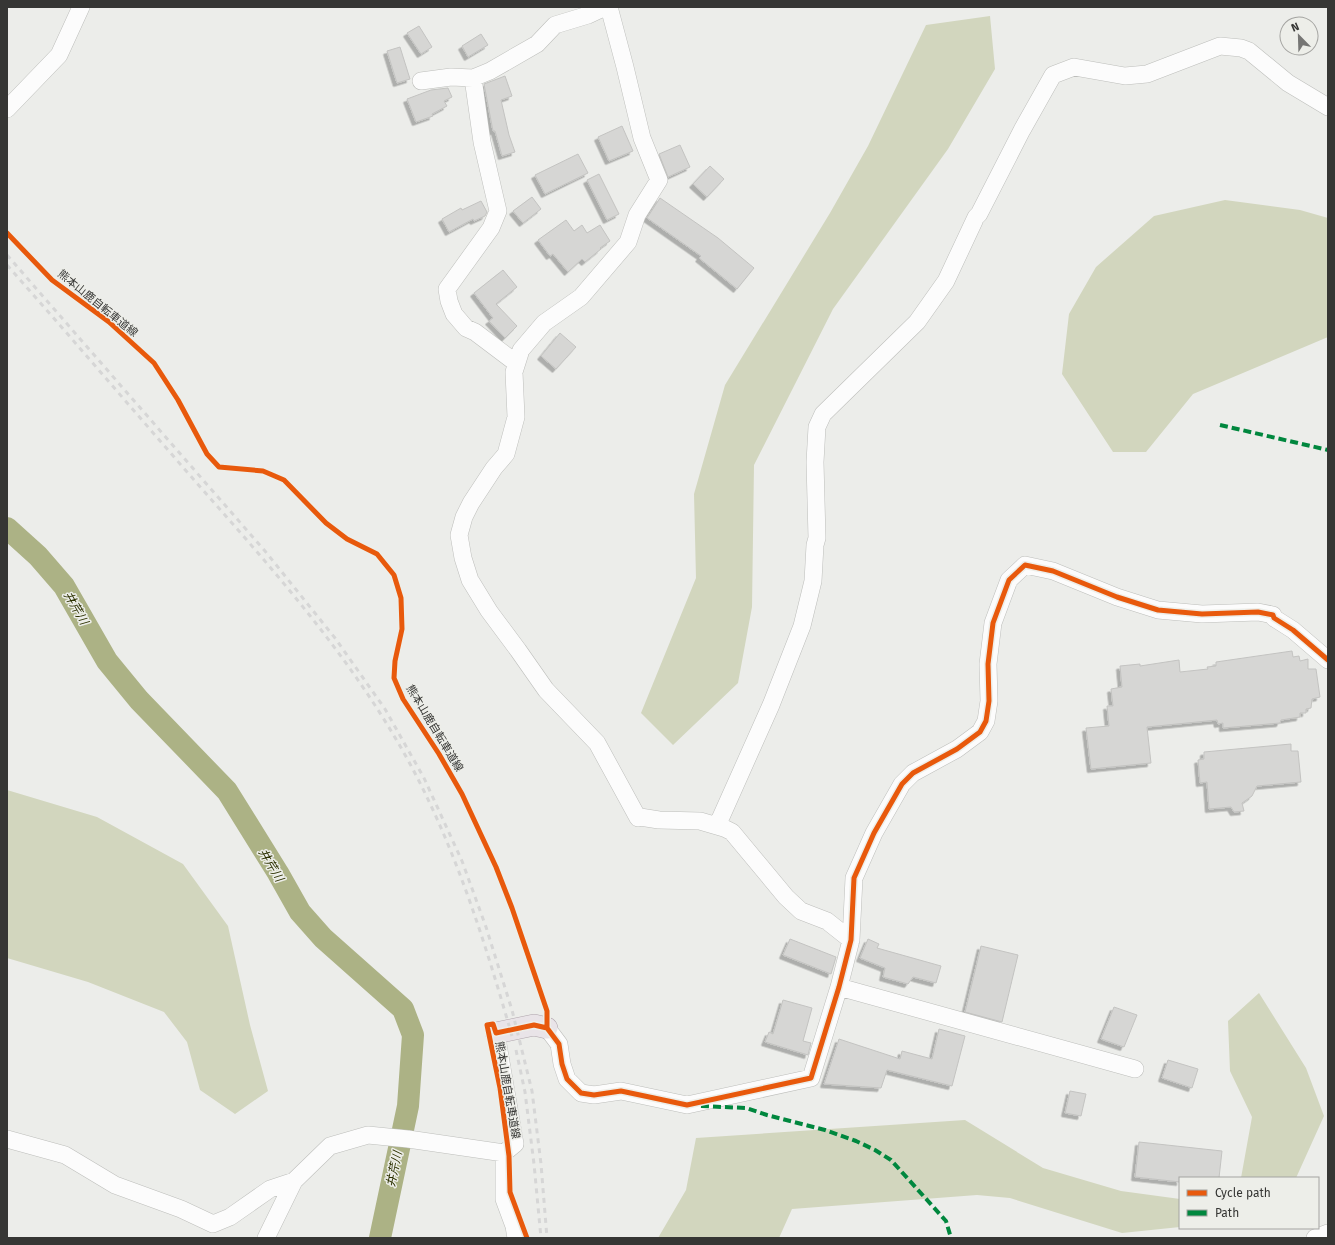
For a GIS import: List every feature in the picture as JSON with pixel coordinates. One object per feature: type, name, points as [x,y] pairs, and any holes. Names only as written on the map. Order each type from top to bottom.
[{"type":"main road","name":"熊本山鹿自転車道線","points":[[496,1033],[534,1025],[547,1028]]},
{"type":"street","points":[[7,110],[59,55],[81,7]]},
{"type":"street","points":[[422,81],[451,77],[473,78],[490,71],[537,44],[556,25],[588,15],[605,7]]},
{"type":"street","points":[[609,7],[642,138],[659,180],[637,215],[628,242],[581,297],[544,323],[521,350],[514,372],[516,417],[506,454],[494,468],[471,503],[464,518],[459,535],[463,558],[470,580],[489,611],[546,690],[597,743],[638,818],[700,821],[732,832],[786,897],[801,911],[827,921],[851,940]]},
{"type":"street","points":[[717,826],[771,705],[802,626],[813,580],[815,545],[817,538],[815,462],[817,427],[823,414],[917,322],[946,281],[976,217],[979,214],[1022,130],[1053,75],[1074,67],[1125,76],[1147,74],[1220,46],[1241,48],[1249,51],[1288,83],[1328,107]]},
{"type":"street","points":[[473,78],[482,142],[498,211],[491,228],[446,289],[454,314],[466,328],[475,332],[516,363]]},
{"type":"street","points":[[547,1028],[559,1044],[562,1064],[567,1079],[580,1093],[594,1095],[621,1091],[687,1105],[811,1078],[839,987],[851,940],[854,878],[874,833],[902,784],[913,774],[957,749],[980,732],[986,721],[989,701],[988,664],[993,623],[1009,580],[1025,565],[1053,571],[1117,597],[1158,610],[1202,614],[1258,612],[1273,615],[1274,618],[1293,630],[1328,660]]},
{"type":"street","points":[[839,987],[1135,1069]]},
{"type":"street","points":[[266,1238],[294,1181],[330,1146],[368,1135],[388,1136],[504,1153],[515,1144],[496,1033]]},
{"type":"street","points":[[7,1139],[65,1155],[115,1185],[181,1209],[213,1224],[230,1217],[270,1189],[294,1181]]},
{"type":"street","points":[[504,1153],[504,1199],[514,1226],[516,1238]]},
{"type":"street","points":[[1315,1238],[1328,1233]]},
{"type":"green space","points":[[990,16],[995,69],[948,149],[833,309],[754,465],[752,607],[738,683],[673,745],[641,713],[696,578],[694,494],[725,385],[830,213],[868,146],[926,25]]},
{"type":"green space","points":[[1225,200],[1300,210],[1328,218],[1328,337],[1193,394],[1146,452],[1113,452],[1062,374],[1069,314],[1096,267],[1154,216]]},
{"type":"green space","points":[[7,790],[97,817],[183,864],[228,926],[250,1025],[268,1091],[235,1114],[200,1090],[187,1042],[164,1012],[88,982],[7,958]]},
{"type":"green space","points":[[1259,993],[1306,1068],[1324,1116],[1296,1177],[1241,1177],[1252,1117],[1230,1071],[1228,1021]]},
{"type":"green space","points":[[965,1120],[1043,1168],[1121,1191],[1179,1199],[1179,1227],[1122,1233],[1010,1198],[977,1195],[792,1209],[779,1238],[658,1238],[686,1190],[696,1138]]},
{"type":"building","points":[[419,26],[432,47],[421,54],[407,33]]},
{"type":"building","points":[[481,34],[488,45],[468,57],[462,46]]},
{"type":"building","points":[[400,47],[410,79],[397,83],[387,51]]},
{"type":"building","points":[[505,76],[512,96],[501,100],[509,135],[515,152],[502,156],[495,131],[493,131],[484,84]]},
{"type":"building","points":[[448,88],[452,97],[444,101],[447,106],[432,114],[433,116],[416,122],[407,99],[431,90]]},
{"type":"building","points":[[622,126],[633,151],[609,161],[598,137]]},
{"type":"building","points":[[680,145],[690,167],[668,177],[659,154]]},
{"type":"building","points":[[578,154],[588,173],[545,194],[535,175]]},
{"type":"building","points":[[710,166],[724,179],[707,197],[693,184]]},
{"type":"building","points":[[599,174],[619,214],[607,220],[587,180]]},
{"type":"building","points":[[532,197],[541,209],[523,223],[513,211]]},
{"type":"building","points":[[660,198],[718,238],[754,268],[737,289],[699,258],[701,256],[647,218]]},
{"type":"building","points":[[481,201],[487,212],[485,216],[474,221],[473,219],[449,232],[442,219],[461,208],[462,210]]},
{"type":"building","points":[[566,220],[574,231],[582,225],[587,233],[600,225],[610,241],[585,262],[582,259],[568,272],[553,254],[550,256],[538,240]]},
{"type":"building","points":[[503,270],[517,287],[496,304],[517,326],[505,338],[489,321],[493,318],[474,293]]},
{"type":"building","points":[[560,333],[576,347],[556,369],[541,356]]},
{"type":"building","points":[[1292,651],[1293,657],[1299,656],[1300,661],[1308,659],[1308,669],[1316,669],[1320,697],[1312,699],[1311,708],[1306,709],[1306,713],[1300,713],[1300,717],[1281,720],[1280,723],[1223,728],[1223,723],[1218,724],[1217,720],[1147,727],[1151,763],[1091,769],[1086,728],[1109,726],[1107,706],[1113,706],[1111,689],[1122,687],[1120,666],[1140,664],[1140,666],[1179,660],[1180,672],[1208,669],[1207,667],[1216,666],[1216,662]]},
{"type":"building","points":[[1291,744],[1291,751],[1298,751],[1301,782],[1257,786],[1252,796],[1242,803],[1244,811],[1234,812],[1231,807],[1209,809],[1207,782],[1200,783],[1198,760],[1204,759],[1204,752]]},
{"type":"building","points":[[790,939],[836,957],[831,974],[783,955]]},
{"type":"building","points":[[868,939],[879,944],[877,948],[941,966],[936,983],[913,977],[908,984],[883,977],[885,968],[860,958]]},
{"type":"building","points":[[981,946],[1018,955],[1002,1022],[965,1012]]},
{"type":"building","points":[[783,1000],[812,1008],[803,1041],[811,1043],[808,1055],[765,1042],[769,1032],[773,1034]]},
{"type":"building","points":[[1114,1007],[1137,1015],[1124,1047],[1101,1039]]},
{"type":"building","points":[[939,1029],[965,1036],[952,1086],[887,1070],[881,1088],[824,1084],[839,1039],[900,1059],[902,1051],[932,1059]]},
{"type":"building","points":[[1168,1060],[1198,1069],[1192,1088],[1162,1078]]},
{"type":"building","points":[[1070,1091],[1086,1094],[1081,1116],[1065,1113]]},
{"type":"building","points":[[1139,1142],[1222,1151],[1219,1177],[1179,1177],[1179,1182],[1135,1177]]},
{"type":"waterway","name":"井芹川","points":[[7,528],[38,556],[64,586],[107,661],[139,700],[227,791],[278,873],[300,912],[323,938],[403,1009],[413,1035],[408,1106],[380,1238]]},
{"type":"railway","points":[[7,255],[265,551],[335,638],[385,709],[424,778],[462,861],[486,927],[512,1010],[532,1091],[541,1164],[547,1238]]},
{"type":"railway","points":[[7,265],[257,551],[345,661],[371,700],[396,740],[419,781],[434,812],[472,906],[512,1036]]},
{"type":"railway","points":[[516,1050],[525,1092],[541,1238]]},
{"type":"marked path","points":[[1220,425],[1328,450]]},
{"type":"marked path","points":[[701,1106],[746,1108],[825,1130],[856,1141],[875,1150],[891,1160],[946,1221],[951,1238]]},
{"type":"cycle path","points":[[7,233],[52,280],[109,322],[154,363],[178,400],[207,454],[219,467],[263,471],[284,480],[326,523],[347,539],[377,554],[394,575],[401,598],[402,629],[395,661],[394,678],[403,699],[439,754],[462,794],[496,867],[512,908],[547,1011],[547,1028]]},
{"type":"cycle path","points":[[547,1028],[559,1044],[562,1064],[567,1079],[581,1093],[594,1095],[621,1091],[687,1105],[811,1078],[839,987],[851,940],[854,878],[874,833],[902,784],[913,773],[957,749],[980,732],[986,721],[989,701],[988,664],[993,623],[1009,580],[1025,565],[1053,571],[1117,597],[1158,610],[1202,614],[1258,612],[1273,615],[1274,618],[1293,630],[1328,660]]},
{"type":"cycle path","points":[[527,1238],[510,1192],[509,1156],[500,1088],[487,1025],[493,1024],[496,1033],[534,1025],[547,1028]]}]
